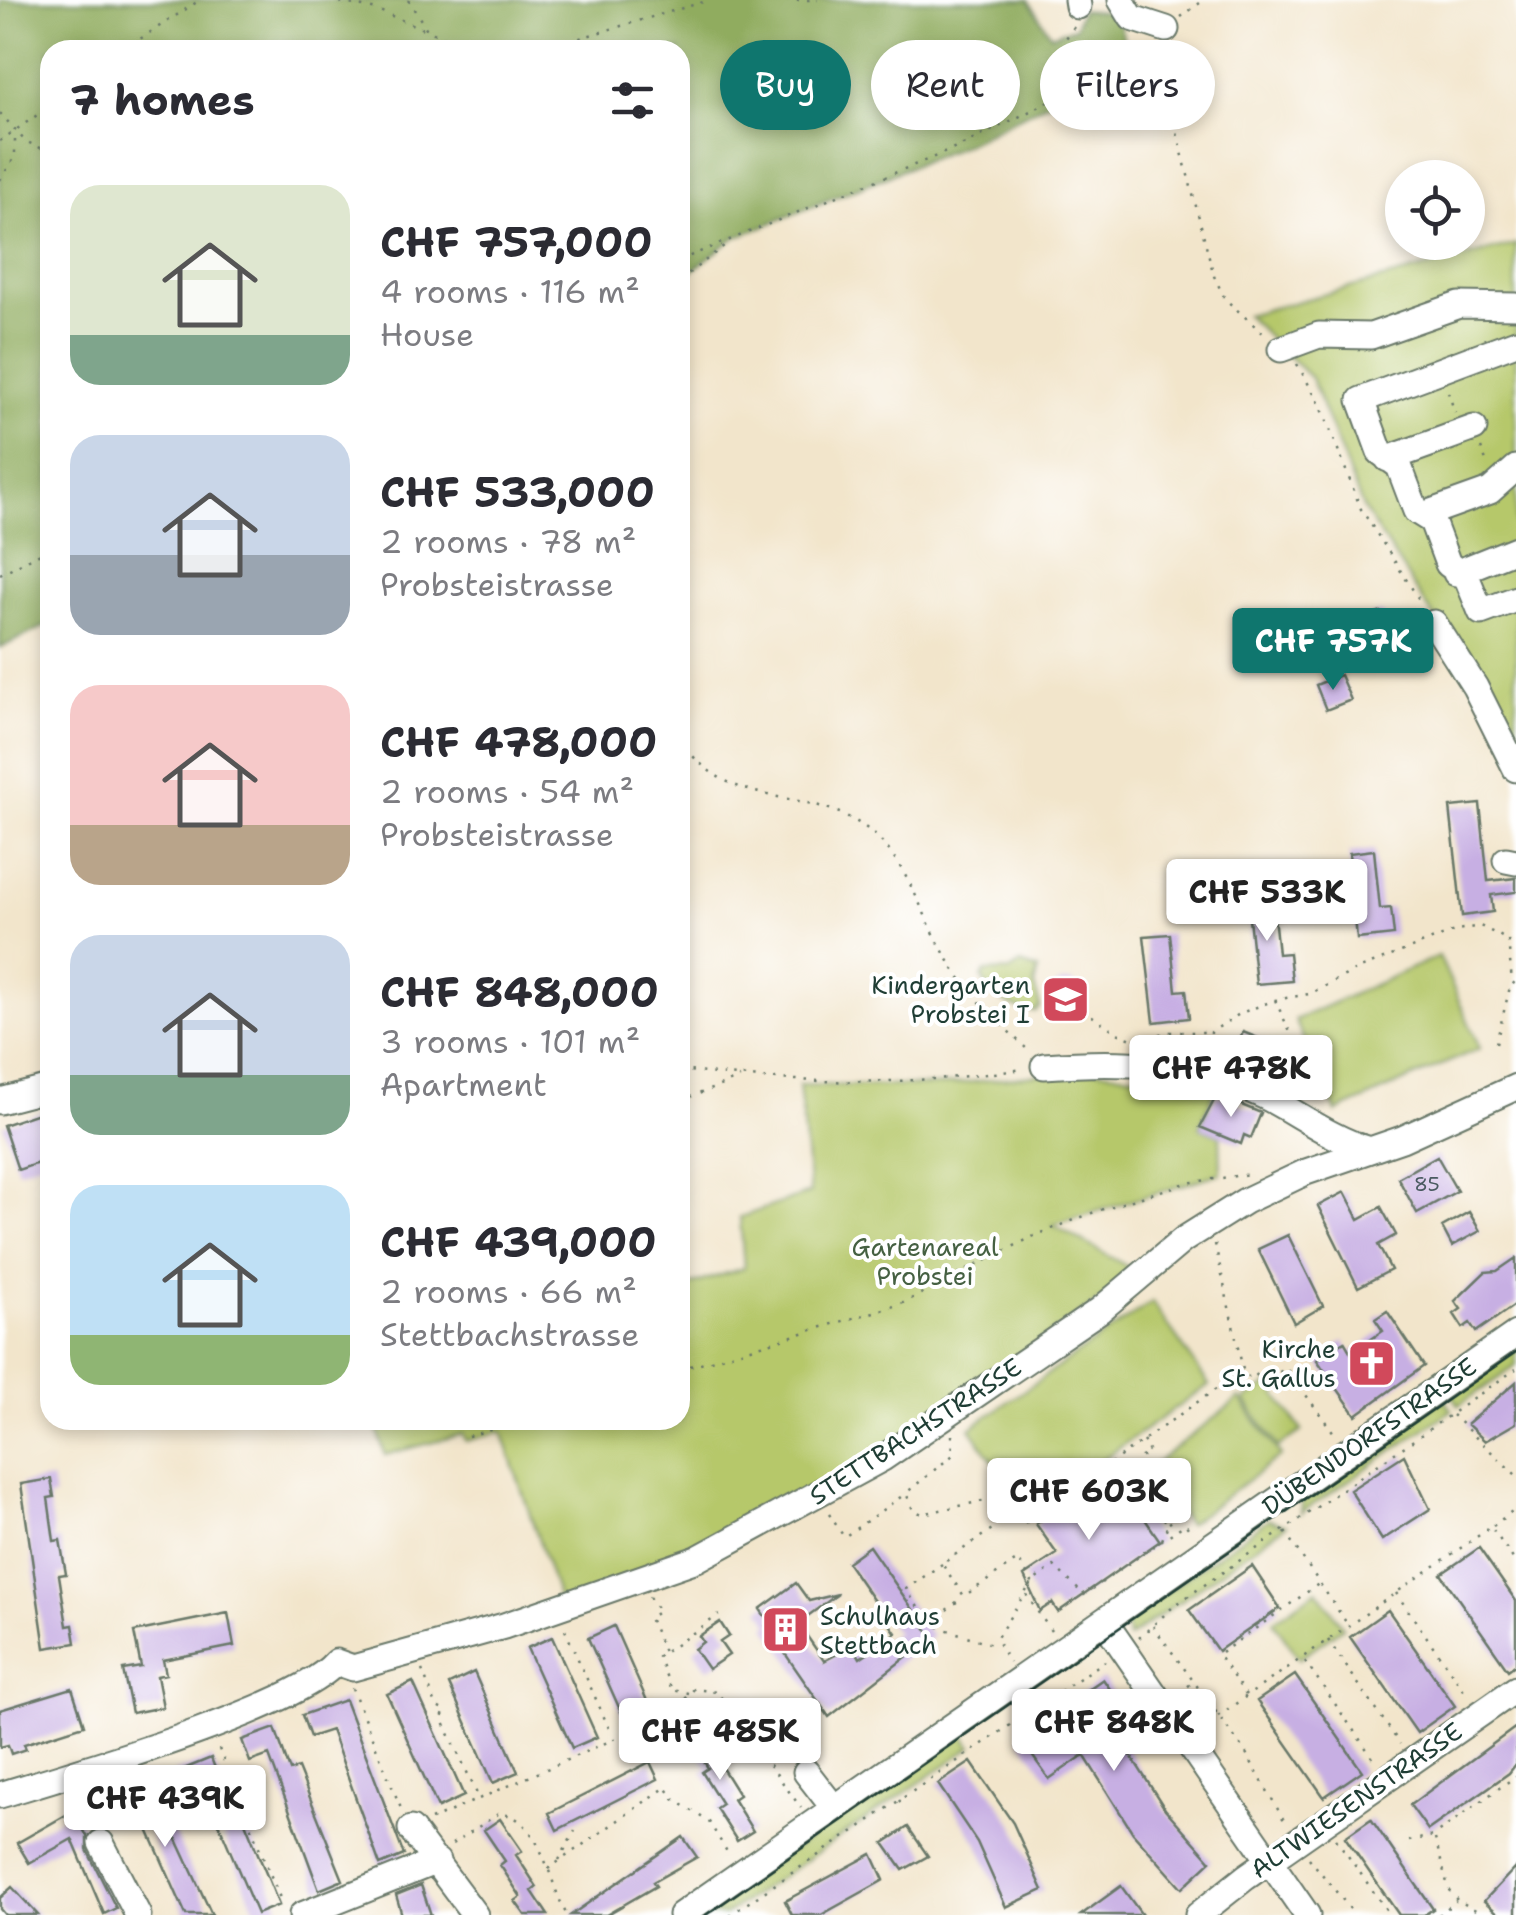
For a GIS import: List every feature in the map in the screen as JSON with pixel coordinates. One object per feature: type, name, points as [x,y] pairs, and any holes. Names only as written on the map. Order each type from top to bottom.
[{"type":"street","points":[[1120,0],[1132,18],[1175,30]]},
{"type":"street","points":[[1281,349],[1319,335],[1371,336],[1459,305],[1516,306]]},
{"type":"street","points":[[1516,342],[1362,400],[1380,452],[1399,466],[1416,511],[1432,521],[1456,573],[1466,578],[1480,612],[1516,600]]},
{"type":"street","points":[[1388,458],[1472,436]]},
{"type":"street","points":[[1423,515],[1490,490],[1507,476]]},
{"type":"street","points":[[1456,573],[1516,549]]},
{"type":"street","points":[[1434,623],[1514,757]]},
{"type":"street","points":[[1044,1066],[1112,1060],[1164,1065],[1208,1075],[1262,1095],[1367,1149]]},
{"type":"street","name":"STETTBACHSTRASSE","points":[[343,1672],[638,1581],[697,1559],[817,1496],[943,1416],[1100,1310],[1206,1224],[1284,1181],[1402,1139],[1516,1087]]},
{"type":"street","points":[[0,1102],[40,1091]]},
{"type":"street","name":"DÜBENDORFSTRASSE","points":[[681,1915],[1516,1334]]},
{"type":"street","points":[[1104,1621],[1307,1915]]},
{"type":"street","points":[[0,1795],[210,1726],[343,1672]]},
{"type":"street","name":"ALTWIESENSTRASSE","points":[[1198,1915],[1270,1860],[1516,1689]]},
{"type":"street","points":[[806,1772],[834,1808]]},
{"type":"street","points":[[410,1829],[475,1915]]},
{"type":"street","points":[[98,1837],[138,1915]]},
{"type":"street","points":[[302,1915],[436,1859]]},
{"type":"path","points":[[139,40],[200,0]]},
{"type":"path","points":[[330,0],[376,10],[451,40]]},
{"type":"path","points":[[408,0],[428,31]]},
{"type":"path","points":[[573,40],[710,0]]},
{"type":"path","points":[[786,0],[818,0]]},
{"type":"path","points":[[1157,40],[1175,30],[1204,0]]},
{"type":"path","points":[[1067,40],[1075,25],[1078,3]]},
{"type":"path","points":[[1175,30],[1167,94],[1214,276],[1226,299],[1308,378],[1360,509],[1434,623]]},
{"type":"path","points":[[690,256],[961,146],[1040,104]]},
{"type":"path","points":[[0,113],[15,132],[40,146]]},
{"type":"path","points":[[0,141],[40,113]]},
{"type":"path","points":[[0,180],[15,157],[15,132]]},
{"type":"path","points":[[690,272],[734,238]]},
{"type":"path","points":[[1444,383],[1472,436],[1507,476]]},
{"type":"path","points":[[0,574],[40,553]]},
{"type":"path","points":[[690,755],[716,780],[831,811],[869,830],[892,856],[950,962],[978,1001],[1044,1066]]},
{"type":"path","points":[[1136,1053],[1142,1042],[1165,1032],[1211,1032],[1274,1000],[1309,994],[1410,947],[1480,926],[1508,940],[1514,983],[1496,1043]]},
{"type":"path","points":[[1274,1000],[1313,1081],[1313,1097]]},
{"type":"path","points":[[1082,1010],[1122,1035],[1142,1042]]},
{"type":"path","points":[[1210,1066],[1211,1032]]},
{"type":"path","points":[[690,1071],[878,1083],[957,1080],[1044,1066]]},
{"type":"path","points":[[690,1097],[742,1077]]},
{"type":"path","points":[[690,1366],[902,1304],[1034,1236],[1097,1211],[1186,1183],[1255,1174]]},
{"type":"path","points":[[1206,1224],[1216,1247],[1243,1370],[1248,1377],[1255,1373],[1262,1383],[1286,1368],[1340,1440]]},
{"type":"path","points":[[1133,1645],[1151,1624],[1516,1369]]},
{"type":"path","points":[[1010,1663],[996,1645],[929,1624],[906,1588],[1011,1516],[1023,1525],[1243,1370]]},
{"type":"path","points":[[1450,1414],[1516,1474]]},
{"type":"path","points":[[817,1496],[844,1537],[953,1455],[954,1438],[943,1416]]},
{"type":"path","points":[[468,1436],[490,1430]]},
{"type":"path","points":[[1142,1440],[1148,1450],[1142,1455],[1148,1466],[1132,1477],[1168,1524]]},
{"type":"path","points":[[906,1493],[913,1510],[922,1514],[995,1501],[1004,1510],[995,1527]]},
{"type":"path","points":[[1218,1716],[1516,1508]]},
{"type":"path","points":[[1161,1542],[1168,1524],[1182,1515]]},
{"type":"path","points":[[996,1645],[1022,1592],[1054,1566],[1084,1595],[1185,1524],[1194,1535]]},
{"type":"path","points":[[1491,1527],[1516,1564]]},
{"type":"path","points":[[1284,1530],[1349,1626]]},
{"type":"path","points":[[929,1624],[1018,1560],[1032,1582]]},
{"type":"path","points":[[942,1564],[964,1596]]},
{"type":"path","points":[[638,1581],[659,1611],[649,1618],[664,1653]]},
{"type":"path","points":[[1032,1582],[1026,1596],[1052,1632]]},
{"type":"path","points":[[1247,1696],[1218,1654],[1320,1583]]},
{"type":"path","points":[[1396,1593],[1475,1706]]},
{"type":"path","points":[[690,1693],[672,1690],[658,1658],[719,1615]]},
{"type":"path","points":[[1151,1624],[1246,1753],[1290,1832]]},
{"type":"path","points":[[564,1628],[612,1738]]},
{"type":"path","points":[[1328,1640],[1407,1754]]},
{"type":"path","points":[[414,1650],[437,1707],[445,1711],[442,1718],[478,1797]]},
{"type":"path","points":[[1304,1658],[1382,1770]]},
{"type":"path","points":[[730,1915],[1078,1676],[1115,1659]]},
{"type":"path","points":[[343,1672],[410,1829],[673,1713],[694,1690],[717,1692],[804,1813]]},
{"type":"path","points":[[218,1746],[287,1915]]},
{"type":"path","points":[[1409,1841],[1433,1836],[1516,1776]]},
{"type":"path","points":[[74,1782],[98,1837]]},
{"type":"path","points":[[548,1869],[666,1787],[674,1799],[709,1822],[733,1862]]},
{"type":"path","points":[[898,1798],[904,1807]]},
{"type":"path","points":[[436,1859],[498,1814],[506,1814],[538,1840],[567,1915]]},
{"type":"path","points":[[1330,1830],[1390,1915]]},
{"type":"path","points":[[558,1862],[575,1831]]},
{"type":"path","points":[[1433,1836],[1457,1900],[1484,1915]]},
{"type":"path","points":[[1303,1849],[1355,1915]]},
{"type":"path","points":[[1439,1915],[1457,1900]]},
{"type":"green space","points":[[0,0],[1028,0],[1051,35],[1075,27],[1081,10],[1117,13],[1124,40],[1040,40],[1040,106],[1020,116],[1020,40],[871,40],[871,130],[993,130],[734,238],[690,272],[690,40],[40,40],[40,629],[0,648]]},
{"type":"green space","points":[[1516,244],[1516,760],[1478,685],[1364,510],[1311,378],[1246,315],[1455,260],[1485,260],[1485,252]]},
{"type":"green space","points":[[1439,956],[1480,1048],[1336,1112],[1295,1020]]},
{"type":"green space","points":[[1021,964],[1038,970],[1034,985],[1040,1006],[1036,1011],[1004,1002],[982,978],[985,972],[1010,971]]},
{"type":"green space","name":"Gartenareal Probstei","points":[[1087,1069],[1216,1086],[1200,1127],[1220,1135],[1221,1173],[1053,1225],[1139,1273],[880,1453],[661,1568],[560,1604],[502,1431],[466,1441],[463,1434],[385,1455],[378,1430],[690,1430],[690,1285],[744,1268],[740,1217],[810,1193],[799,1085],[936,1086]]},
{"type":"green space","points":[[1152,1302],[1209,1385],[1028,1511],[970,1428]]},
{"type":"green space","points":[[1516,1347],[1516,1366],[1459,1405],[1449,1390]]},
{"type":"green space","points":[[1269,1384],[1302,1431],[1278,1447],[1245,1400]]},
{"type":"green space","points":[[1240,1398],[1281,1456],[1188,1524],[1148,1469]]},
{"type":"green space","points":[[1444,1398],[1452,1410],[1301,1513],[1303,1495]]},
{"type":"green space","points":[[1268,1519],[1286,1525],[1128,1638],[1125,1621]]},
{"type":"green space","points":[[1317,1590],[1343,1627],[1299,1658],[1273,1621]]},
{"type":"green space","points":[[962,1732],[972,1747],[725,1915],[698,1915]]},
{"type":"building","points":[[1381,612],[1401,646],[1386,653],[1380,638],[1358,647],[1352,633],[1332,641],[1325,624],[1345,615],[1350,625]]},
{"type":"building","points":[[1340,675],[1351,700],[1326,710],[1316,685]]},
{"type":"building","points":[[1480,804],[1488,881],[1516,878],[1516,892],[1491,895],[1493,912],[1462,916],[1450,807]]},
{"type":"building","points":[[1374,850],[1380,909],[1391,908],[1394,935],[1357,939],[1349,853]]},
{"type":"building","points":[[1272,896],[1278,954],[1289,953],[1292,981],[1256,984],[1247,899]]},
{"type":"building","points":[[1170,934],[1176,991],[1186,990],[1189,1018],[1154,1022],[1144,936]]},
{"type":"building","name":"Kindergarten Probstei I","points":[[1066,982],[1078,987],[1083,999],[1078,1011],[1066,1016],[1054,1011],[1049,999],[1054,987]]},
{"type":"building","points":[[1243,1032],[1288,1050],[1280,1070],[1258,1061],[1251,1072],[1229,1065]]},
{"type":"building","points":[[1217,1095],[1261,1113],[1251,1138],[1244,1135],[1241,1144],[1200,1127]]},
{"type":"building","points":[[40,1112],[40,1162],[18,1170],[3,1125]]},
{"type":"building","points":[[1437,1156],[1457,1191],[1417,1213],[1398,1178]]},
{"type":"building","points":[[1345,1192],[1359,1219],[1381,1207],[1396,1235],[1378,1245],[1391,1270],[1358,1287],[1318,1206]]},
{"type":"building","points":[[1469,1212],[1480,1231],[1452,1246],[1442,1227]]},
{"type":"building","points":[[1288,1235],[1323,1306],[1294,1323],[1258,1249]]},
{"type":"building","points":[[1516,1258],[1516,1304],[1476,1332],[1470,1323],[1463,1328],[1454,1314],[1461,1309],[1455,1301],[1485,1272],[1497,1271]]},
{"type":"building","name":"Kirche St. Gallus","points":[[1387,1311],[1424,1366],[1356,1415],[1317,1360],[1344,1341],[1351,1353],[1383,1331],[1375,1319]]},
{"type":"building","points":[[1516,1382],[1516,1423],[1485,1441],[1467,1424]]},
{"type":"building","points":[[1404,1455],[1430,1509],[1382,1540],[1350,1490]]},
{"type":"building","points":[[1112,1471],[1160,1541],[1058,1612],[1052,1603],[1040,1611],[1024,1576],[1057,1554],[1036,1524]]},
{"type":"building","points":[[51,1479],[54,1497],[48,1498],[54,1541],[60,1540],[66,1574],[59,1575],[67,1626],[73,1625],[76,1643],[45,1648],[21,1484]]},
{"type":"building","name":"Schulhaus Stettbach","points":[[869,1546],[932,1637],[829,1717],[766,1626],[770,1624],[760,1609],[796,1583],[809,1601],[838,1594],[798,1623],[824,1661],[853,1646],[860,1658],[896,1633],[847,1562]]},
{"type":"building","points":[[1479,1548],[1516,1601],[1516,1664],[1508,1670],[1441,1574]]},
{"type":"building","points":[[1252,1566],[1280,1608],[1218,1651],[1189,1610]]},
{"type":"building","points":[[1388,1610],[1455,1706],[1417,1733],[1350,1637]]},
{"type":"building","points":[[228,1613],[234,1646],[163,1660],[166,1674],[157,1676],[163,1707],[132,1713],[123,1670],[141,1667],[134,1632]]},
{"type":"building","points":[[720,1622],[729,1636],[720,1642],[729,1655],[708,1669],[694,1649],[703,1642],[699,1636]]},
{"type":"building","points":[[614,1626],[652,1712],[626,1723],[588,1638]]},
{"type":"building","points":[[552,1637],[597,1737],[572,1748],[527,1648]]},
{"type":"building","points":[[474,1672],[518,1772],[493,1783],[449,1684]]},
{"type":"building","points":[[1295,1675],[1362,1771],[1324,1797],[1257,1701]]},
{"type":"building","points":[[1103,1679],[1132,1721],[1116,1732],[1165,1809],[1211,1861],[1182,1888],[1133,1833],[1084,1755],[1049,1779],[1019,1737]]},
{"type":"building","points":[[413,1682],[464,1796],[438,1808],[387,1694]]},
{"type":"building","points":[[72,1688],[84,1725],[24,1744],[26,1749],[11,1754],[8,1745],[0,1747],[0,1710]]},
{"type":"building","points":[[345,1700],[404,1855],[380,1865],[331,1730],[310,1737],[302,1715]]},
{"type":"building","points":[[704,1725],[725,1759],[719,1763],[739,1795],[733,1799],[753,1831],[737,1841],[716,1808],[722,1804],[702,1772],[708,1768],[688,1735]]},
{"type":"building","points":[[1516,1727],[1516,1764],[1509,1773],[1428,1830],[1410,1805]]},
{"type":"building","points":[[275,1728],[290,1771],[298,1768],[343,1880],[319,1890],[269,1755],[250,1762],[242,1740]]},
{"type":"building","points":[[211,1758],[226,1796],[233,1793],[279,1905],[257,1914],[201,1782],[181,1790],[174,1773]]},
{"type":"building","points":[[650,1762],[658,1779],[557,1830],[549,1813]]},
{"type":"building","points":[[971,1762],[1013,1823],[1043,1890],[1006,1907],[977,1842],[938,1784]]},
{"type":"building","points":[[144,1786],[158,1822],[167,1818],[212,1915],[186,1915],[138,1807],[113,1817],[107,1801]]},
{"type":"building","points":[[73,1811],[87,1836],[87,1850],[116,1908],[104,1914],[72,1839],[29,1863],[17,1843]]},
{"type":"building","points":[[500,1819],[522,1851],[516,1855],[537,1887],[532,1891],[548,1915],[525,1915],[515,1901],[521,1897],[500,1865],[505,1861],[484,1830]]},
{"type":"building","points":[[1371,1819],[1433,1909],[1424,1915],[1399,1915],[1345,1837]]},
{"type":"building","points":[[908,1827],[928,1856],[903,1870],[884,1843]]},
{"type":"building","points":[[683,1837],[697,1857],[653,1882],[656,1886],[606,1915],[571,1915]]},
{"type":"building","points":[[872,1854],[884,1880],[821,1915],[792,1915],[785,1901]]},
{"type":"building","points":[[1516,1867],[1516,1915],[1500,1915],[1484,1901]]},
{"type":"building","points":[[421,1885],[431,1915],[402,1915],[396,1895]]},
{"type":"building","points":[[1121,1886],[1142,1915],[1081,1915]]},
{"type":"building","points":[[12,1887],[38,1915],[5,1915],[0,1909],[0,1898]]},
{"type":"tram line","points":[[706,1915],[1516,1352]]},
{"type":"place","name":"Kindergarten Probstei I","points":[[1065,999]]},
{"type":"place","name":"Kirche St. Gallus","points":[[1371,1363]]},
{"type":"place","name":"Schulhaus Stettbach","points":[[785,1630]]}]
